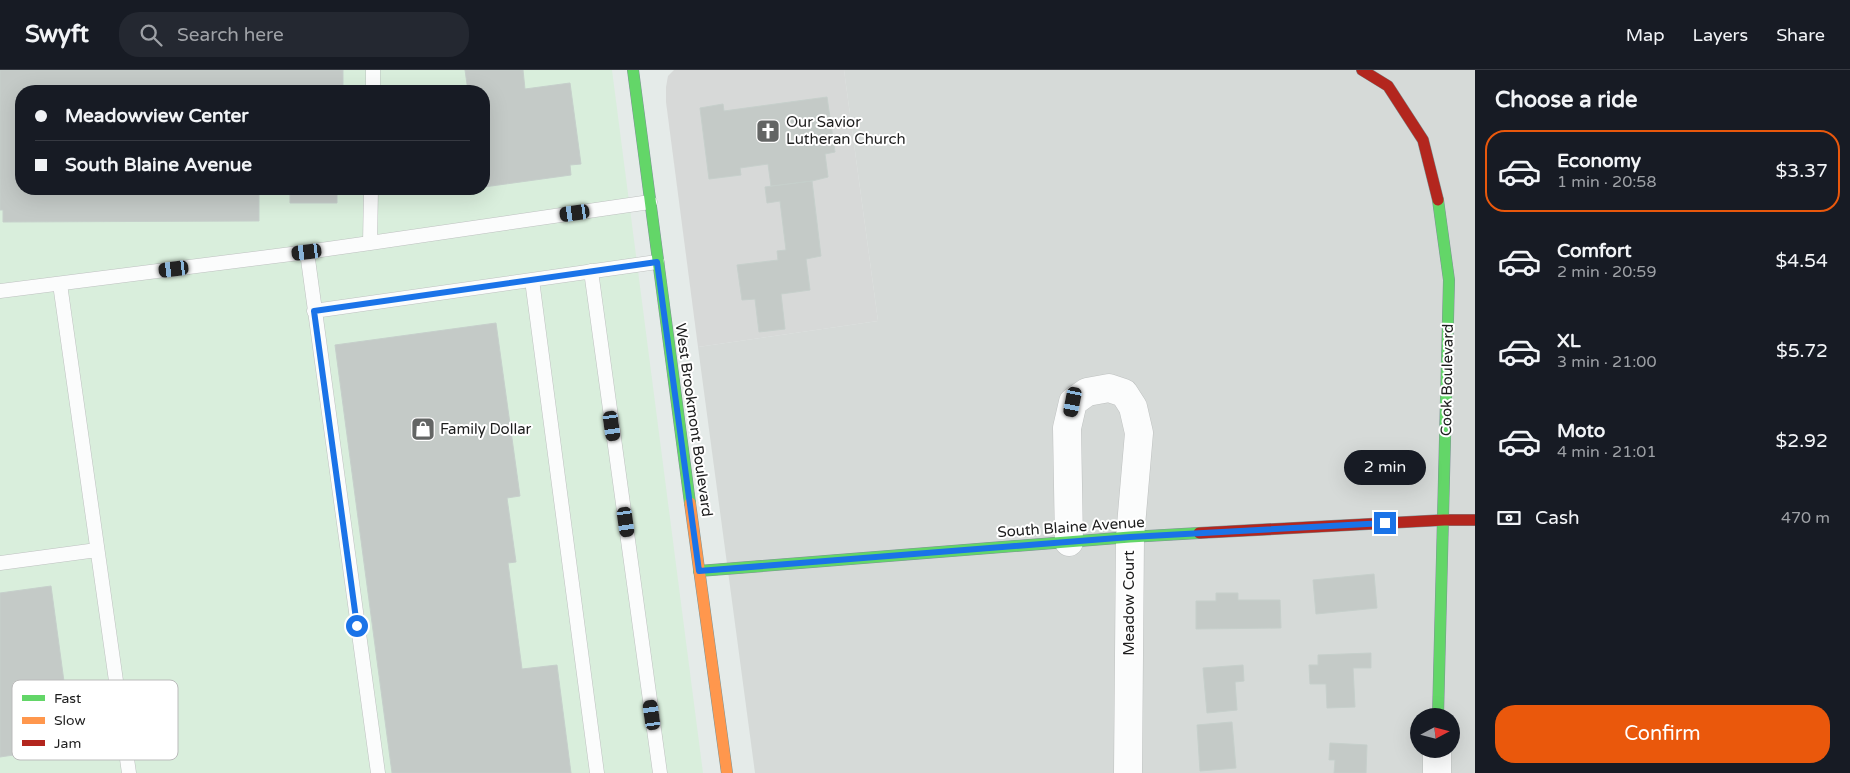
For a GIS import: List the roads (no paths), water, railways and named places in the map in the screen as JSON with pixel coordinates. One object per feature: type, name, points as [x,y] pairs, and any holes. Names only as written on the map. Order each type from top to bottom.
[{"type":"street","name":"West Brookmont Boulevard","points":[[633,70],[657,262],[727,773]]},
{"type":"street","name":"Cook Boulevard","points":[[1362,70],[1388,86],[1423,140],[1440,208],[1449,280],[1438,708]]},
{"type":"street","name":"Meadow Court","points":[[1069,542],[1067,428],[1073,402],[1087,392],[1109,388],[1124,393],[1133,407],[1138,433],[1130,537],[1128,773]]},
{"type":"street","name":"South Blaine Avenue","points":[[699,571],[1130,537],[1444,520],[1475,520]]},
{"type":"street","points":[[1437,758],[1437,773]]},
{"type":"lane","points":[[373,70],[373,85]]},
{"type":"lane","points":[[370,243],[371,195]]},
{"type":"lane","points":[[0,291],[307,252],[650,202]]},
{"type":"lane","points":[[307,252],[378,773]]},
{"type":"lane","points":[[314,311],[657,262]]},
{"type":"lane","points":[[591,271],[660,773]]},
{"type":"lane","points":[[532,280],[597,773]]},
{"type":"lane","points":[[60,284],[116,680]]},
{"type":"lane","points":[[0,564],[97,550]]},
{"type":"lane","points":[[127,760],[129,773]]},
{"type":"place","name":"Our Savior Lutheran Church","points":[[768,131]]},
{"type":"place","name":"Family Dollar","points":[[423,429]]}]
